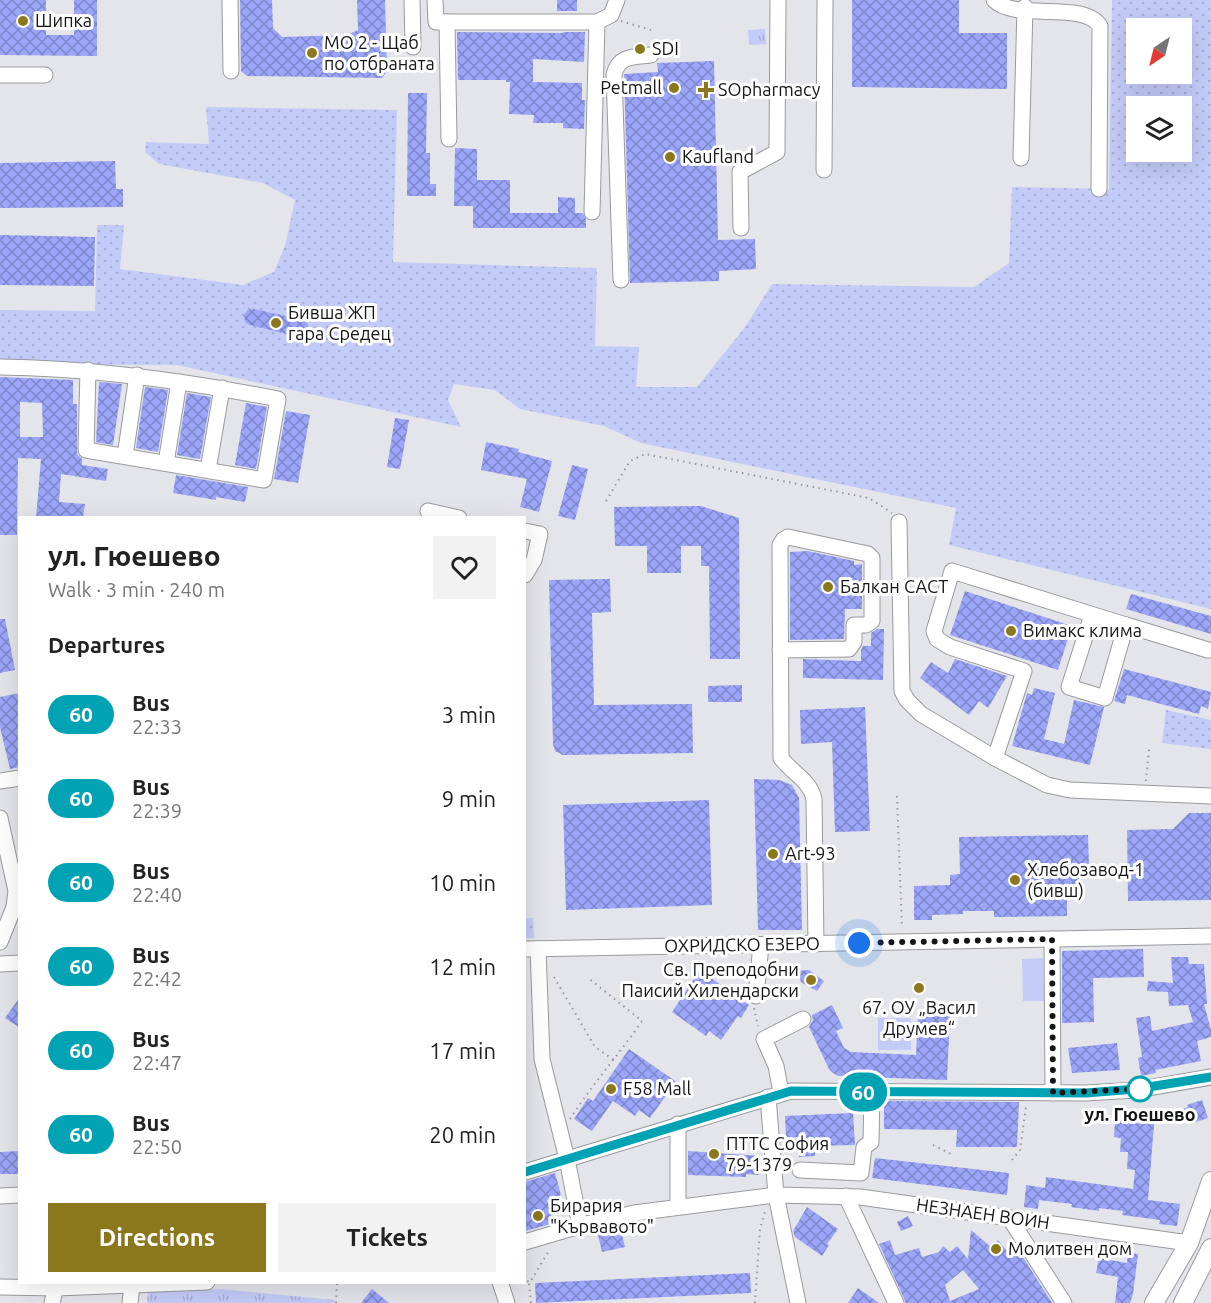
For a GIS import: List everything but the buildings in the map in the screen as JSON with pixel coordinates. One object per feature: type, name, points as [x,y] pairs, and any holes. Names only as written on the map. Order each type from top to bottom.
[{"type":"main road","points":[[1154,1303],[1189,1243],[1211,1181]]},
{"type":"main road","points":[[1183,1303],[1211,1248]]},
{"type":"street","points":[[230,0],[231,71]]},
{"type":"street","points":[[412,0],[413,47]]},
{"type":"street","points":[[435,0],[436,22],[597,22],[611,15],[617,0]]},
{"type":"street","points":[[741,228],[740,172],[777,152],[778,0]]},
{"type":"street","points":[[824,170],[825,0]]},
{"type":"street","points":[[994,0],[1005,6],[1076,8],[1091,14],[1101,26],[1099,189]]},
{"type":"street","points":[[1022,158],[1025,7]]},
{"type":"street","points":[[447,22],[448,140]]},
{"type":"street","points":[[592,212],[597,22]]},
{"type":"street","points":[[621,280],[614,75],[617,66],[624,58],[651,55]]},
{"type":"street","points":[[0,75],[45,75]]},
{"type":"street","points":[[0,367],[88,370],[137,375],[278,399],[264,480],[86,450],[88,370]]},
{"type":"street","points":[[125,456],[137,375]]},
{"type":"street","points":[[166,464],[179,382]]},
{"type":"street","points":[[208,470],[222,388]]},
{"type":"street","points":[[428,511],[450,516]]},
{"type":"street","points":[[899,522],[902,691],[907,700],[921,714],[995,758],[1047,784],[1070,790],[1211,796]]},
{"type":"street","points":[[526,531],[540,534],[534,560],[526,573]]},
{"type":"street","points":[[780,650],[849,649],[854,642],[854,625],[872,621],[872,558],[868,554],[788,537],[780,545],[780,650],[781,758],[812,790],[814,799],[816,944]]},
{"type":"street","points":[[995,758],[1024,671],[950,646],[937,639],[934,631],[952,571],[1208,650]]},
{"type":"street","points":[[1092,615],[1069,687],[1105,698],[1126,625]]},
{"type":"street","points":[[0,781],[18,778]]},
{"type":"street","points":[[0,818],[16,891],[14,907],[0,942]]},
{"type":"street","name":"ОХРИДСКО ЕЗЕРО","points":[[532,949],[1211,936]]},
{"type":"street","points":[[1052,939],[1053,1093]]},
{"type":"street","points":[[756,996],[761,945]]},
{"type":"street","points":[[532,949],[542,1059],[567,1159],[580,1226]]},
{"type":"street","points":[[0,964],[18,963]]},
{"type":"street","points":[[798,1303],[776,1195],[776,1066],[764,1039],[803,1019]]},
{"type":"street","points":[[526,1172],[775,1095],[802,1090],[1053,1093],[1136,1089],[1211,1077]]},
{"type":"street","points":[[800,1170],[861,1173],[864,1147],[871,1143],[872,1092]]},
{"type":"street","points":[[678,1124],[678,1206]]},
{"type":"street","name":"НЕЗНАЕН ВОИН","points":[[526,1242],[634,1213],[776,1195],[846,1196],[1189,1243]]},
{"type":"street","points":[[0,1196],[18,1196]]},
{"type":"street","points":[[846,1196],[896,1303]]},
{"type":"street","points":[[1010,1219],[1064,1303]]},
{"type":"street","points":[[0,1287],[157,1284]]},
{"type":"street","points":[[501,1284],[507,1303]]},
{"type":"street","points":[[52,1303],[57,1285]]},
{"type":"street","points":[[130,1303],[132,1285]]},
{"type":"path","points":[[611,15],[620,21],[651,30]]},
{"type":"path","points":[[606,501],[630,461],[645,454],[869,498],[891,512],[899,522]]},
{"type":"path","points":[[1144,793],[1149,749]]},
{"type":"path","points":[[897,796],[902,942]]},
{"type":"path","points":[[554,977],[595,1047],[614,1060]]},
{"type":"path","points":[[561,1133],[592,1085],[614,1060],[642,1021],[587,977]]},
{"type":"path","points":[[756,996],[754,1007],[760,1035],[764,1039]]},
{"type":"path","points":[[1012,1161],[1020,1150],[1027,1093]]},
{"type":"path","points":[[933,1145],[953,1155]]},
{"type":"path","points":[[755,1303],[760,1229],[766,1206],[776,1195]]},
{"type":"path","points":[[529,1284],[560,1232]]},
{"type":"path","points":[[526,1277],[531,1303]]},
{"type":"path","points":[[336,1303],[337,1284]]},
{"type":"green space","points":[[1112,0],[1211,0],[1211,609],[949,545],[956,508],[641,443],[604,426],[520,409],[495,390],[454,384],[448,400],[461,427],[177,365],[0,364],[0,310],[95,311],[97,225],[124,225],[120,269],[243,285],[274,272],[285,246],[295,200],[263,183],[159,164],[145,152],[146,142],[209,144],[206,107],[397,110],[393,262],[597,268],[595,346],[639,347],[636,387],[697,387],[745,327],[772,284],[974,287],[1009,263],[1012,187],[1109,189]]},
{"type":"green space","points":[[765,29],[766,44],[749,45],[748,30]]},
{"type":"green space","points":[[1166,710],[1211,720],[1211,749],[1162,743]]},
{"type":"green space","points":[[526,918],[533,918],[534,938],[526,938]]},
{"type":"green space","points":[[1043,958],[1044,1001],[1023,1001],[1022,959]]},
{"type":"green space","points":[[878,1018],[911,1018],[911,1050],[878,1050]]},
{"type":"green space","points":[[219,1289],[335,1300],[334,1303],[147,1303],[148,1292]]},
{"type":"bus line","name":"60","points":[[526,1172],[768,1096],[791,1091],[1086,1093],[1136,1089],[1211,1077]]},
{"type":"place","name":"Шипка","points":[[23,21]]},
{"type":"place","name":"SDI","points":[[640,49]]},
{"type":"place","name":"МО 2 - Щаб по отбраната","points":[[312,53]]},
{"type":"place","name":"Petmall","points":[[674,88]]},
{"type":"place","name":"SOpharmacy","points":[[706,90]]},
{"type":"place","name":"Kaufland","points":[[670,157]]},
{"type":"place","name":"Бивша ЖП гара Средец","points":[[276,323]]},
{"type":"place","name":"Балкан САСТ","points":[[828,587]]},
{"type":"place","name":"Вимакс клима","points":[[1011,631]]},
{"type":"place","name":"Art-93","points":[[773,854]]},
{"type":"place","name":"Хлебозавод-1 (бивш)","points":[[1015,880]]},
{"type":"place","name":"Св. Преподобни Паисий Хилендарски","points":[[811,980]]},
{"type":"place","name":"67. ОУ „Васил Друмев“","points":[[919,988]]},
{"type":"place","name":"F58 Mall","points":[[611,1089]]},
{"type":"place","name":"ул. Гюешево","points":[[1140,1089]]},
{"type":"place","name":"ПТТС София 79-1379","points":[[714,1154]]},
{"type":"place","name":"Бирария \"Кървавото\"","points":[[538,1216]]},
{"type":"place","name":"Молитвен дом","points":[[996,1249]]},
{"type":"route","points":[[859,943],[1052,939],[1053,1093],[1140,1089]]}]
